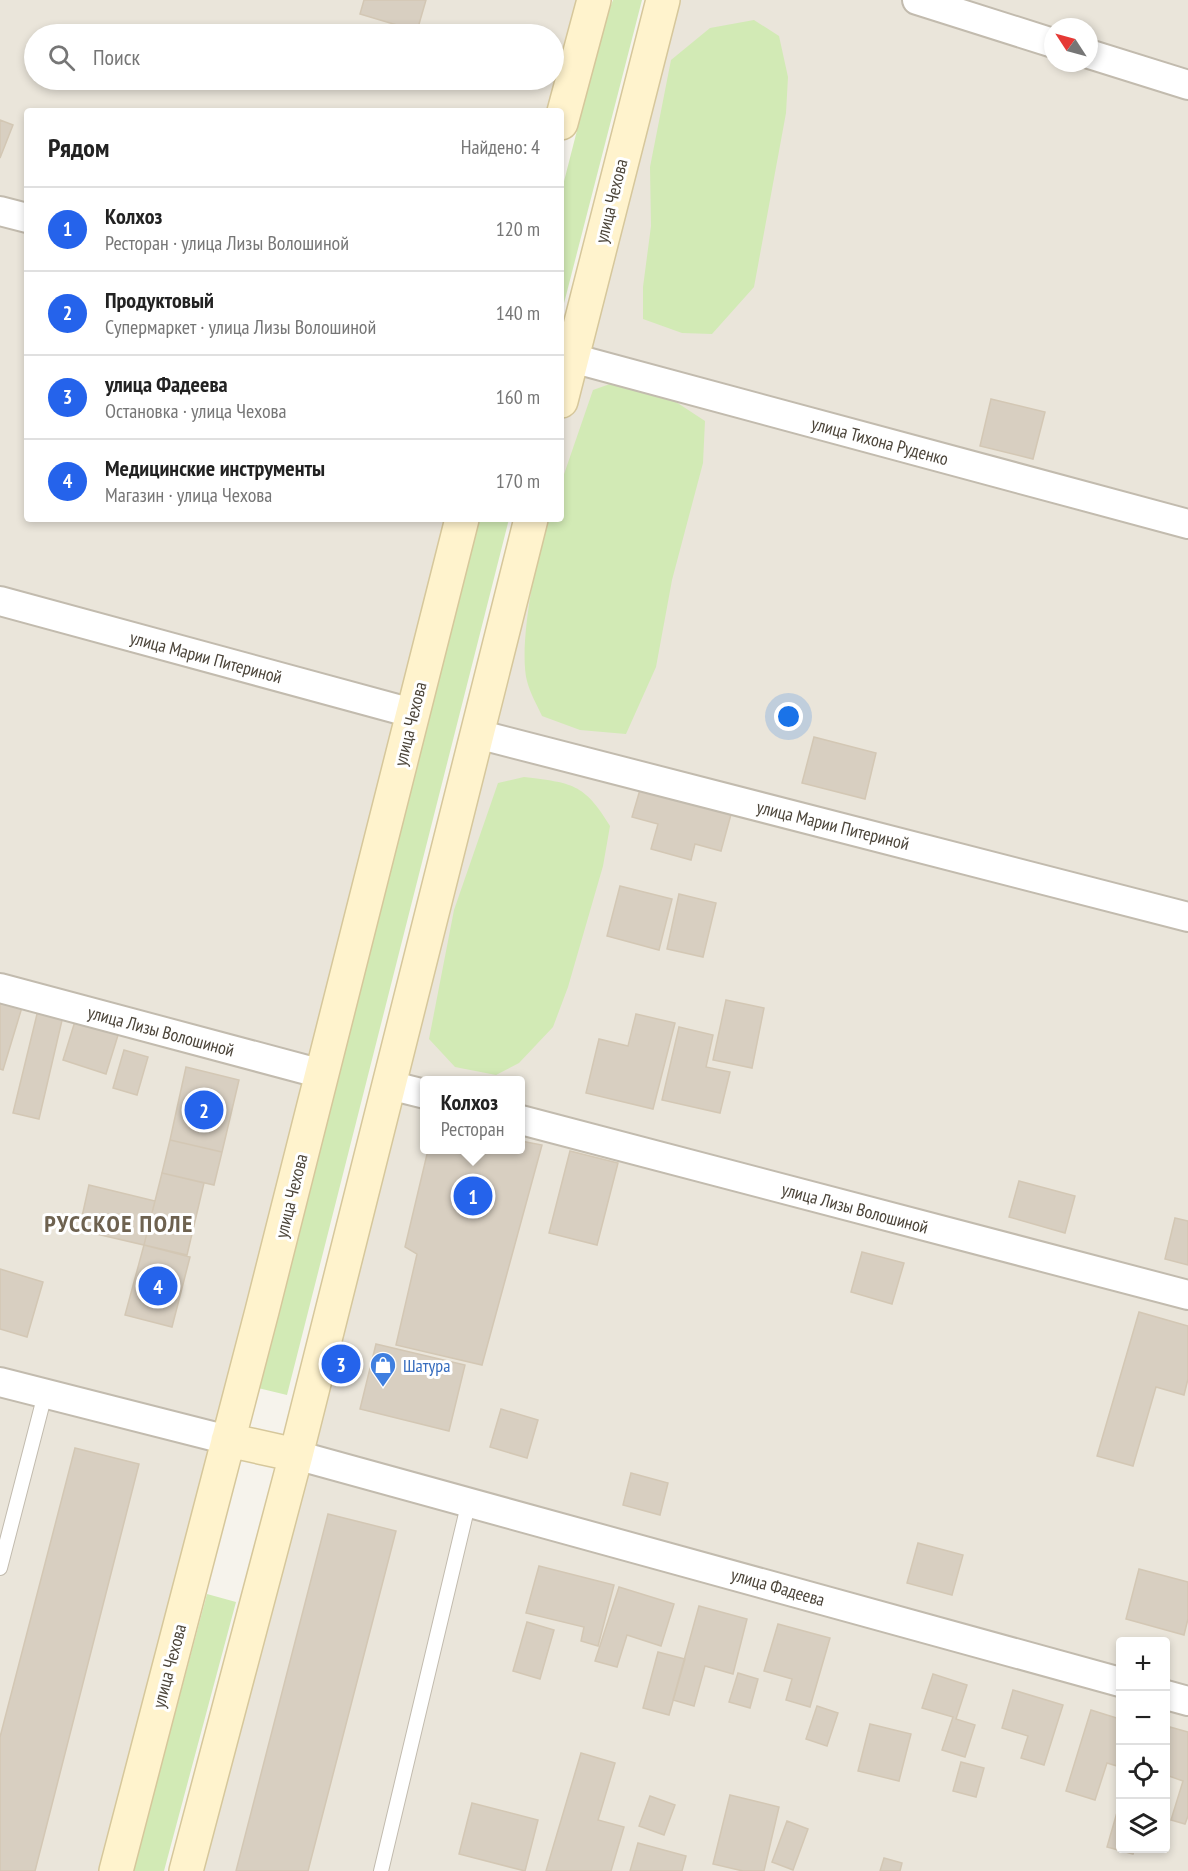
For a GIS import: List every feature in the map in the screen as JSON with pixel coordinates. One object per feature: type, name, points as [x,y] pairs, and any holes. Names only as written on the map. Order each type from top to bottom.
[{"type":"main road","points":[[564,112],[594,0]]},
{"type":"main road","name":"улица Чехова","points":[[564,389],[663,0]]},
{"type":"main road","name":"улица Чехова","points":[[116,1871],[322,1074],[461,522]]},
{"type":"main road","points":[[186,1871],[296,1455],[530,522]]},
{"type":"main road","points":[[228,1440],[296,1455]]},
{"type":"street","points":[[917,0],[1044,40]]},
{"type":"street","points":[[1098,57],[1188,85]]},
{"type":"street","points":[[0,211],[24,217]]},
{"type":"street","name":"улица Тихона Руденко","points":[[572,358],[1188,524]]},
{"type":"street","name":"улица Марии Питериной","points":[[0,601],[412,713]]},
{"type":"street","name":"улица Марии Питериной","points":[[477,734],[1188,917]]},
{"type":"street","name":"улица Лизы Волошиной","points":[[0,988],[322,1074]]},
{"type":"street","points":[[389,1085],[420,1093]]},
{"type":"street","name":"улица Лизы Волошиной","points":[[525,1121],[1188,1295]]},
{"type":"street","points":[[0,1382],[228,1440]]},
{"type":"street","name":"улица Фадеева","points":[[296,1455],[1116,1681]]},
{"type":"street","points":[[1170,1696],[1188,1701]]},
{"type":"lane","points":[[0,1568],[4,1540],[45,1394]]},
{"type":"lane","points":[[381,1871],[469,1501]]},
{"type":"shaded area","points":[[0,0],[594,0],[562,108],[24,108],[24,522],[461,522],[116,1871],[0,1871]]},
{"type":"shaded area","points":[[663,0],[1188,0],[1188,1871],[186,1871],[530,522],[564,522],[564,389]]},
{"type":"green space","points":[[613,0],[642,0],[564,303],[564,181],[605,21]]},
{"type":"green space","points":[[754,20],[779,36],[788,77],[786,113],[754,287],[712,334],[682,333],[643,319],[643,287],[651,226],[650,167],[671,60],[710,28]]},
{"type":"green space","points":[[635,375],[705,421],[703,463],[672,580],[656,667],[626,734],[580,730],[542,716],[530,690],[525,666],[530,600],[539,554],[548,522],[564,522],[564,474],[593,390]]},
{"type":"green space","points":[[477,522],[508,522],[287,1395],[258,1388]]},
{"type":"green space","points":[[524,777],[554,781],[584,793],[610,826],[603,866],[568,987],[553,1027],[519,1063],[496,1075],[455,1067],[429,1039],[454,910],[498,783]]},
{"type":"green space","points":[[207,1594],[236,1602],[164,1871],[133,1871]]},
{"type":"building","points":[[364,0],[426,0],[419,24],[394,24],[360,14]]},
{"type":"building","points":[[0,120],[13,125],[0,158]]},
{"type":"building","points":[[991,399],[1045,412],[1033,459],[980,446]]},
{"type":"building","points":[[814,737],[876,753],[865,799],[802,783]]},
{"type":"building","points":[[642,783],[733,807],[721,851],[695,844],[691,860],[651,849],[658,824],[632,817]]},
{"type":"building","points":[[620,886],[672,899],[659,950],[607,936]]},
{"type":"building","points":[[679,894],[716,903],[703,957],[667,949]]},
{"type":"building","points":[[0,997],[23,1004],[3,1070],[0,1069]]},
{"type":"building","points":[[726,1000],[764,1008],[752,1068],[713,1060]]},
{"type":"building","points":[[38,1010],[63,1016],[39,1119],[13,1113]]},
{"type":"building","points":[[636,1014],[675,1023],[653,1109],[586,1093],[599,1039],[628,1046]]},
{"type":"building","points":[[76,1018],[119,1032],[106,1074],[63,1060]]},
{"type":"building","points":[[679,1027],[713,1035],[706,1067],[730,1072],[720,1113],[662,1100]]},
{"type":"building","points":[[124,1050],[148,1057],[137,1095],[113,1088]]},
{"type":"building","points":[[186,1067],[239,1080],[222,1152],[170,1140]]},
{"type":"building","points":[[170,1140],[222,1152],[214,1185],[162,1173]]},
{"type":"building","points":[[525,1142],[542,1145],[482,1365],[396,1345],[417,1254],[405,1247],[427,1154],[525,1154]]},
{"type":"building","points":[[570,1151],[618,1163],[597,1245],[549,1233]]},
{"type":"building","points":[[162,1173],[204,1183],[187,1255],[144,1245]]},
{"type":"building","points":[[1019,1181],[1075,1196],[1065,1233],[1009,1217]]},
{"type":"building","points":[[89,1185],[155,1201],[144,1245],[79,1230]]},
{"type":"building","points":[[1175,1218],[1188,1221],[1188,1265],[1165,1259]]},
{"type":"building","points":[[144,1245],[190,1257],[172,1327],[125,1315]]},
{"type":"building","points":[[862,1252],[904,1263],[892,1304],[851,1292]]},
{"type":"building","points":[[0,1269],[43,1282],[27,1337],[0,1329]]},
{"type":"building","points":[[1139,1312],[1188,1326],[1188,1379],[1184,1395],[1156,1387],[1133,1466],[1097,1456]]},
{"type":"building","points":[[376,1344],[465,1365],[449,1431],[360,1409]]},
{"type":"building","points":[[501,1409],[538,1420],[527,1458],[490,1447]]},
{"type":"building","points":[[75,1448],[139,1464],[35,1871],[0,1871],[0,1737]]},
{"type":"building","points":[[631,1473],[668,1483],[660,1515],[623,1505]]},
{"type":"building","points":[[328,1514],[396,1531],[308,1871],[236,1871]]},
{"type":"building","points":[[918,1543],[963,1555],[952,1595],[907,1583]]},
{"type":"building","points":[[539,1566],[614,1585],[598,1646],[581,1641],[584,1627],[526,1613]]},
{"type":"building","points":[[1139,1569],[1188,1582],[1188,1619],[1184,1635],[1126,1619]]},
{"type":"building","points":[[619,1587],[674,1604],[661,1646],[627,1635],[617,1667],[595,1661]]},
{"type":"building","points":[[699,1606],[747,1619],[733,1674],[705,1666],[694,1706],[673,1700]]},
{"type":"building","points":[[527,1622],[554,1630],[540,1679],[513,1671]]},
{"type":"building","points":[[778,1624],[830,1638],[810,1707],[786,1700],[792,1679],[764,1671]]},
{"type":"building","points":[[658,1652],[685,1659],[669,1715],[643,1708]]},
{"type":"building","points":[[738,1673],[758,1679],[750,1708],[729,1702]]},
{"type":"building","points":[[933,1674],[967,1685],[956,1719],[975,1725],[965,1757],[942,1750],[953,1717],[922,1708]]},
{"type":"building","points":[[1013,1690],[1063,1705],[1044,1765],[1021,1758],[1028,1736],[1002,1728]]},
{"type":"building","points":[[817,1706],[838,1713],[827,1746],[806,1739]]},
{"type":"building","points":[[1091,1710],[1116,1718],[1116,1766],[1107,1763],[1095,1800],[1066,1791]]},
{"type":"building","points":[[870,1724],[911,1734],[899,1781],[858,1771]]},
{"type":"building","points":[[1170,1727],[1188,1732],[1188,1816],[1185,1824],[1171,1820],[1183,1781],[1170,1776]]},
{"type":"building","points":[[581,1753],[615,1763],[598,1820],[624,1827],[611,1871],[546,1871]]},
{"type":"building","points":[[961,1762],[984,1768],[976,1797],[953,1791]]},
{"type":"building","points":[[730,1795],[779,1807],[764,1871],[743,1871],[713,1864]]},
{"type":"building","points":[[650,1796],[675,1805],[664,1835],[639,1826]]},
{"type":"building","points":[[472,1803],[538,1820],[525,1871],[459,1854]]},
{"type":"building","points":[[1116,1816],[1116,1849],[1107,1847]]},
{"type":"building","points":[[787,1821],[808,1829],[793,1870],[772,1862]]},
{"type":"building","points":[[638,1843],[686,1856],[682,1871],[630,1871]]},
{"type":"building","points":[[884,1858],[902,1863],[900,1871],[880,1871]]},
{"type":"place","name":"Продуктовый","points":[[204,1110]]},
{"type":"place","name":"Колхоз","points":[[473,1196]]},
{"type":"place","name":"Медицинские инструменты","points":[[158,1286]]},
{"type":"place","name":"улица Фадеева","points":[[341,1364]]},
{"type":"place","name":"Шатура","points":[[383,1388]]},
{"type":"district","name":"РУССКОЕ ПОЛЕ","points":[[119,1223]]}]
